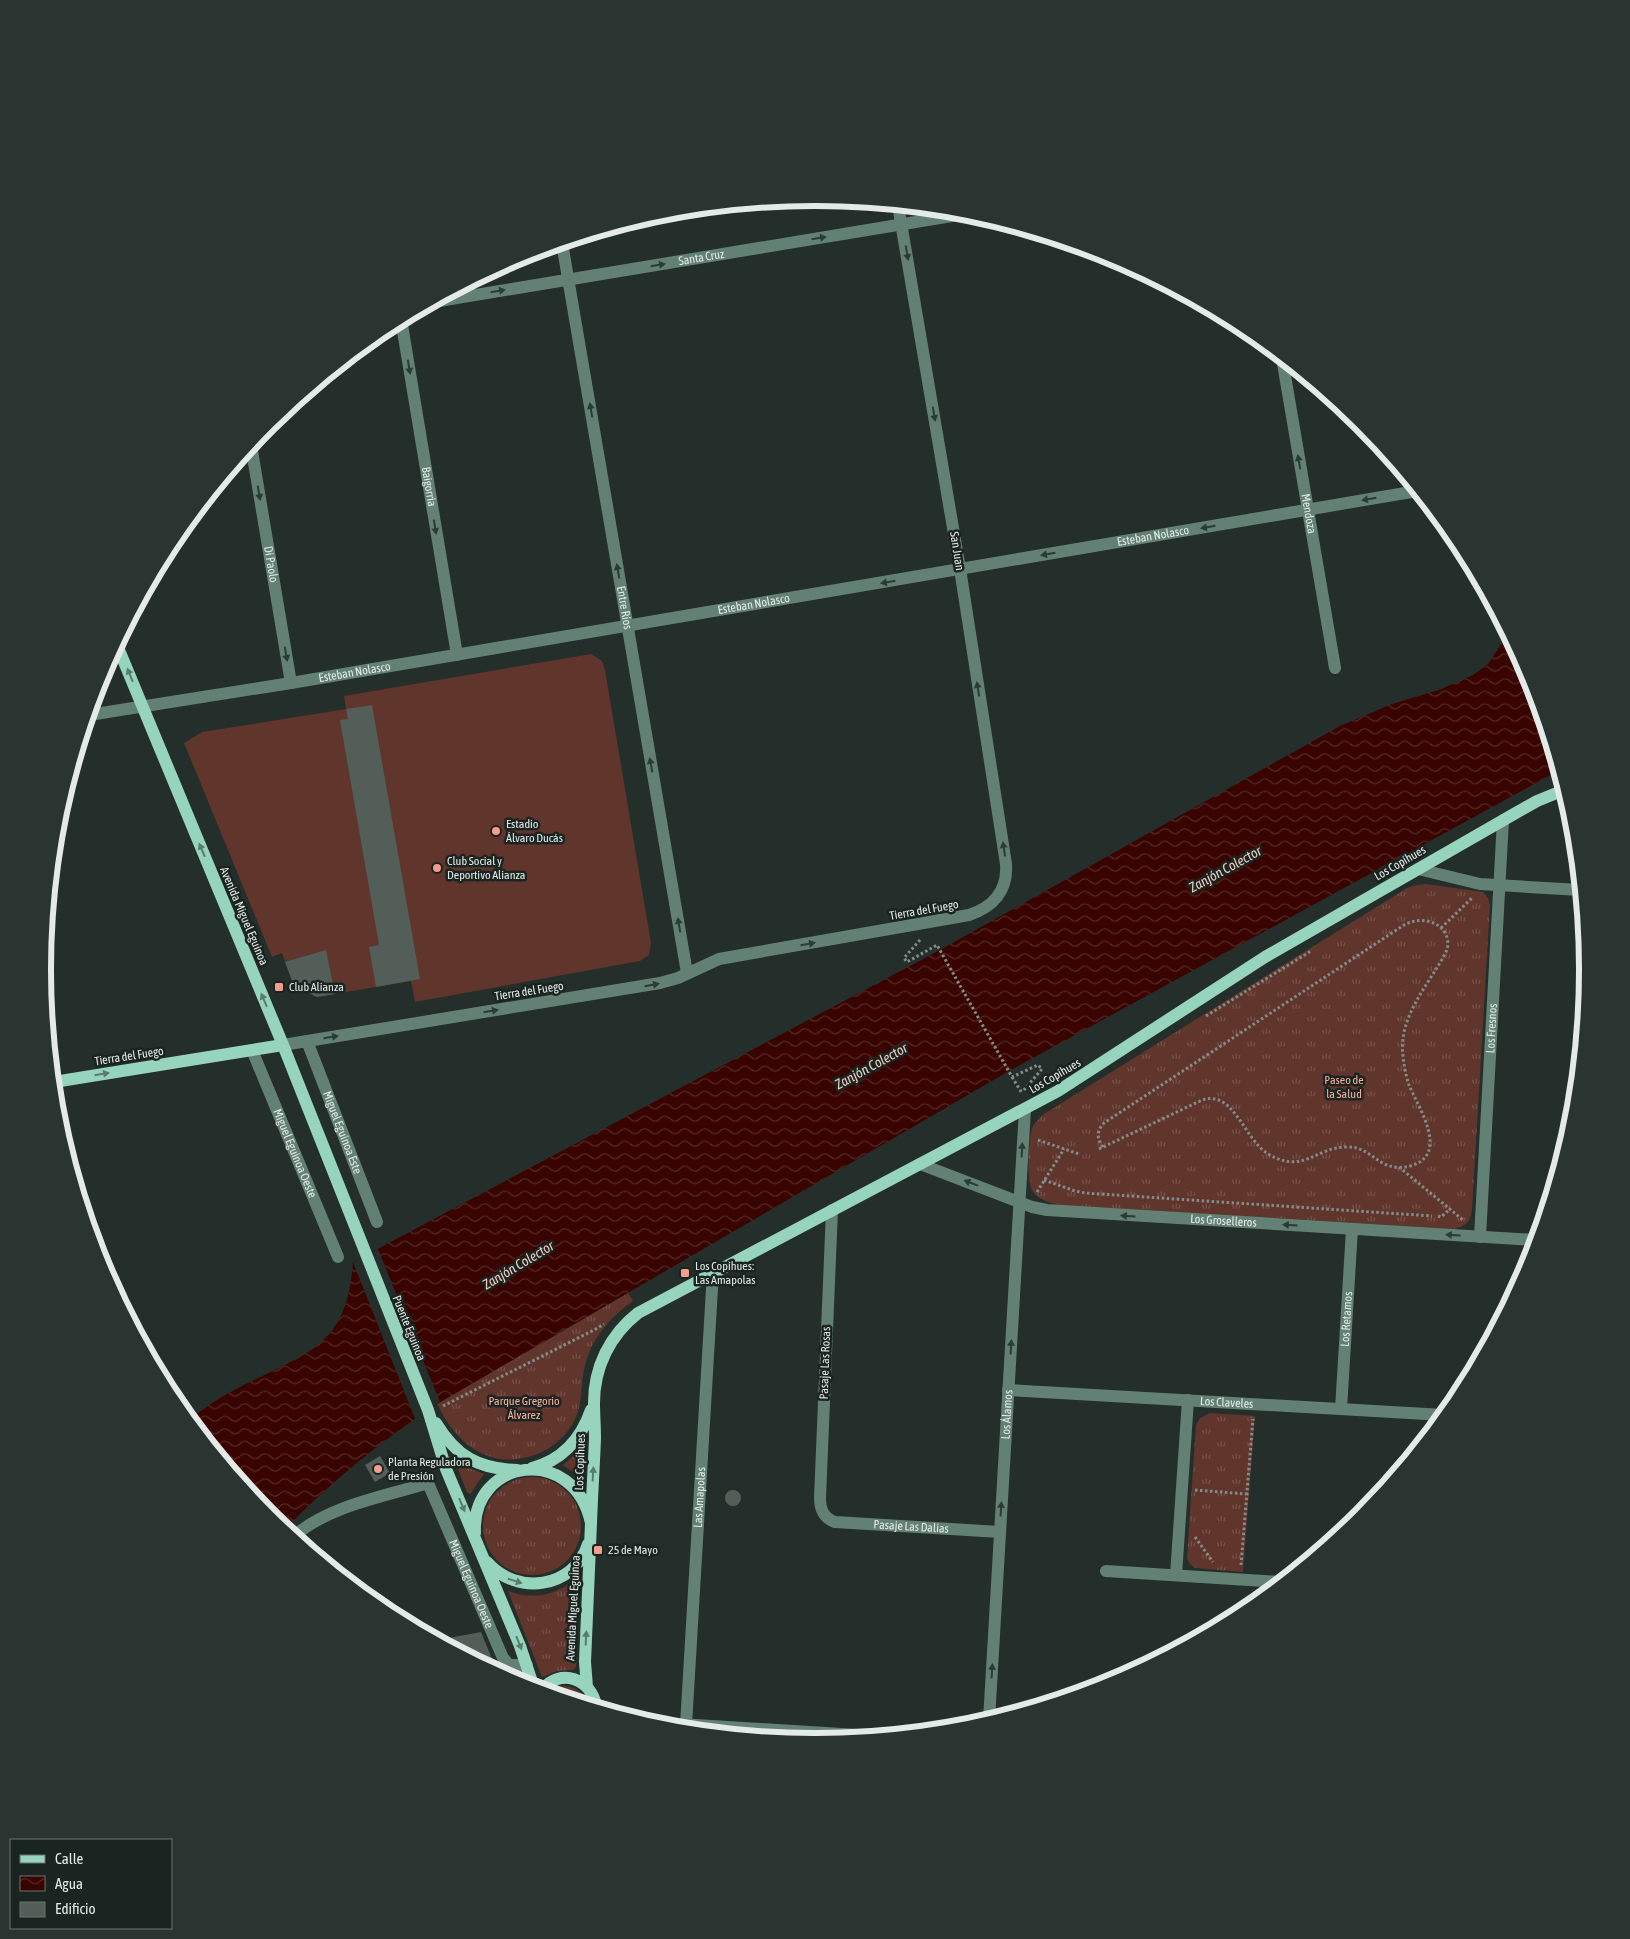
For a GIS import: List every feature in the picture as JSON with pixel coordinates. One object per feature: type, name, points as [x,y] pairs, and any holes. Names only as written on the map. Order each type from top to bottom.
[{"type":"main road","name":"Avenida Miguel Eguinoa","points":[[120,653],[283,1045],[365,1256]]},
{"type":"main road","name":"Los Copíhues","points":[[591,1527],[595,1433],[594,1403],[600,1364],[607,1347],[618,1330],[631,1318],[646,1307],[1025,1109],[1080,1078],[1265,957],[1503,820],[1537,801],[1558,793]]},
{"type":"main road","name":"Tierra del Fuego","points":[[60,1081],[283,1045]]},
{"type":"main road","name":"Puente Eguinoa","points":[[365,1256],[428,1410]]},
{"type":"main road","name":"Los Copíhues","points":[[525,1470],[549,1462],[572,1446],[586,1425],[594,1403]]},
{"type":"main road","name":"Avenida Miguel Eguinoa","points":[[428,1410],[447,1440],[463,1455],[477,1463],[493,1468],[553,1473],[574,1486],[583,1499],[591,1527],[585,1662],[587,1687]]},
{"type":"main road","name":"Avenida Miguel Eguinoa","points":[[428,1410],[443,1460],[531,1678]]},
{"type":"main road","name":"Avenida Miguel Eguinoa","points":[[525,1470],[499,1480],[483,1497],[475,1519],[478,1546],[489,1564],[501,1575],[517,1582],[542,1584],[559,1579],[573,1569],[583,1555],[591,1527]]},
{"type":"main road","name":"Avenida Miguel Eguinoa","points":[[548,1684],[562,1678],[576,1679],[587,1687],[594,1700]]},
{"type":"street","name":"San Juan","points":[[899,210],[960,569],[1006,864],[1005,881],[999,896]]},
{"type":"street","name":"Santa Cruz","points":[[450,299],[945,217]]},
{"type":"street","name":"Entre Ríos","points":[[563,249],[687,973]]},
{"type":"street","name":"Baigorria","points":[[402,327],[456,655]]},
{"type":"street","name":"Mendoza","points":[[1283,367],[1335,668]]},
{"type":"street","name":"Di Paolo","points":[[252,454],[291,683]]},
{"type":"street","name":"Esteban Nolasco","points":[[96,714],[291,683],[1410,492]]},
{"type":"street","name":"Los Fresnos","points":[[1480,1237],[1503,820]]},
{"type":"street","points":[[1418,869],[1474,883],[1574,890]]},
{"type":"street","name":"Tierra del Fuego","points":[[283,1045],[650,985],[669,981],[719,959],[960,918],[978,912],[993,903],[999,896]]},
{"type":"street","name":"Miguel Eguinoa Este","points":[[307,1041],[377,1222]]},
{"type":"street","name":"Miguel Eguinoa Oeste","points":[[252,1050],[338,1257]]},
{"type":"street","name":"Los Álamos","points":[[989,1713],[1025,1109]]},
{"type":"street","name":"Los Groselleros","points":[[920,1164],[1039,1209],[1061,1212],[1529,1240]]},
{"type":"street","name":"Pasaje Las Rosas","points":[[824,1515],[821,1510],[820,1498],[832,1210]]},
{"type":"street","name":"Los Retamos","points":[[1341,1409],[1352,1229]]},
{"type":"street","name":"Las Amapolas","points":[[686,1722],[713,1272]]},
{"type":"street","name":"Los Claveles","points":[[1008,1390],[1435,1414]]},
{"type":"street","points":[[1176,1575],[1188,1400]]},
{"type":"street","name":"Miguel Eguinoa Oeste","points":[[299,1532],[312,1522],[338,1510],[428,1483],[505,1661],[512,1666],[527,1665]]},
{"type":"street","name":"Pasaje Las Dalias","points":[[824,1515],[829,1520],[835,1522],[1000,1532]]},
{"type":"street","points":[[1106,1571],[1271,1581]]},
{"type":"street","points":[[712,1727],[821,1733]]},
{"type":"path","points":[[1441,928],[1477,893],[1468,892]]},
{"type":"path","points":[[1416,920],[1425,920],[1434,922],[1441,928],[1448,941],[1447,950],[1414,1006],[1402,1041],[1406,1075],[1428,1123],[1430,1134],[1430,1144],[1426,1154],[1420,1161],[1410,1166],[1399,1167],[1381,1164],[1366,1151],[1348,1146],[1298,1162],[1282,1160],[1256,1145],[1228,1105],[1217,1098],[1200,1101],[1101,1148],[1098,1133],[1104,1123],[1404,925],[1416,920]]},
{"type":"path","points":[[1204,1017],[1314,949]]},
{"type":"path","points":[[940,950],[1009,1071]]},
{"type":"path","points":[[1012,1077],[1022,1093]]},
{"type":"path","points":[[1033,1138],[1079,1154]]},
{"type":"path","points":[[1035,1195],[1064,1149]]},
{"type":"path","points":[[1399,1167],[1466,1221]]},
{"type":"path","points":[[1044,1180],[1070,1190],[1085,1193],[1441,1217],[1450,1209]]},
{"type":"path","points":[[1232,1567],[1242,1568],[1254,1419],[1244,1418]]},
{"type":"path","points":[[1194,1498],[1195,1480]]},
{"type":"path","points":[[1195,1490],[1247,1494]]},
{"type":"path","points":[[1191,1532],[1215,1565]]},
{"type":"green space","name":"Club Social y Deportivo Alianza","points":[[591,654],[602,661],[605,670],[651,943],[649,955],[640,961],[415,1002],[411,981],[317,997],[294,986],[282,953],[272,957],[184,743],[202,732],[346,709],[344,696]]},
{"type":"green space","name":"Paseo de la Salud","points":[[1426,884],[1483,892],[1488,898],[1490,905],[1472,1210],[1469,1220],[1464,1225],[1454,1229],[1061,1205],[1042,1200],[1033,1192],[1029,1179],[1028,1160],[1031,1132],[1033,1126],[1044,1114],[1407,888]]},
{"type":"green space","name":"Parque Gregorio Álvarez","points":[[628,1293],[633,1301],[606,1325],[591,1348],[584,1369],[579,1408],[568,1431],[559,1441],[538,1454],[525,1458],[500,1459],[479,1452],[454,1432],[437,1404]]},
{"type":"green space","points":[[1210,1413],[1255,1416],[1243,1572],[1195,1568],[1189,1563],[1187,1558],[1196,1425],[1200,1418]]},
{"type":"green space","name":"Parque Gregorio Álvarez","points":[[583,1444],[586,1446],[585,1477],[583,1479],[563,1465],[578,1452]]},
{"type":"green space","points":[[458,1461],[466,1467],[484,1474],[470,1494],[467,1492],[456,1464]]},
{"type":"green space","points":[[532,1477],[551,1480],[567,1491],[578,1507],[581,1526],[578,1545],[567,1561],[551,1572],[532,1575],[513,1572],[497,1561],[486,1545],[483,1526],[486,1507],[497,1491],[513,1480]]},
{"type":"green space","points":[[579,1575],[576,1667],[573,1670],[557,1671],[542,1677],[508,1591],[528,1596],[546,1594],[563,1587]]},
{"type":"green space","points":[[557,1688],[572,1688],[579,1691],[584,1697]]},
{"type":"water","name":"Zanjón Colector","points":[[1504,640],[1521,677],[1553,774],[1009,1071],[437,1404],[358,1462],[290,1524],[241,1473],[195,1415],[225,1395],[291,1362],[323,1341],[343,1311],[353,1262],[940,950],[1340,726],[1392,704],[1439,690],[1473,675],[1488,664]]},
{"type":"pier","points":[[378,1249],[440,1402],[415,1419],[353,1262]]},
{"type":"building","points":[[372,705],[420,979],[376,987],[369,947],[379,945],[340,720],[348,719],[346,709]]},
{"type":"building","points":[[326,950],[335,994],[317,997],[294,986],[285,962]]},
{"type":"building","name":"Planta Reguladora de Presión","points":[[380,1456],[390,1473],[375,1482],[365,1465]]},
{"type":"building","points":[[733,1490],[739,1492],[741,1498],[739,1504],[733,1506],[727,1504],[725,1498],[727,1492]]},
{"type":"building","points":[[481,1632],[493,1661],[477,1654],[447,1638]]},
{"type":"place","name":"Estadio Álvaro Ducás","points":[[496,831]]},
{"type":"place","name":"Club Social y Deportivo Alianza","points":[[437,868]]},
{"type":"place","name":"Club Alianza","points":[[279,987]]},
{"type":"place","name":"Los Copíhues: Las Amapolas","points":[[685,1273]]},
{"type":"place","name":"Planta Reguladora de Presión","points":[[378,1469]]},
{"type":"place","name":"25 de Mayo","points":[[598,1550]]}]
